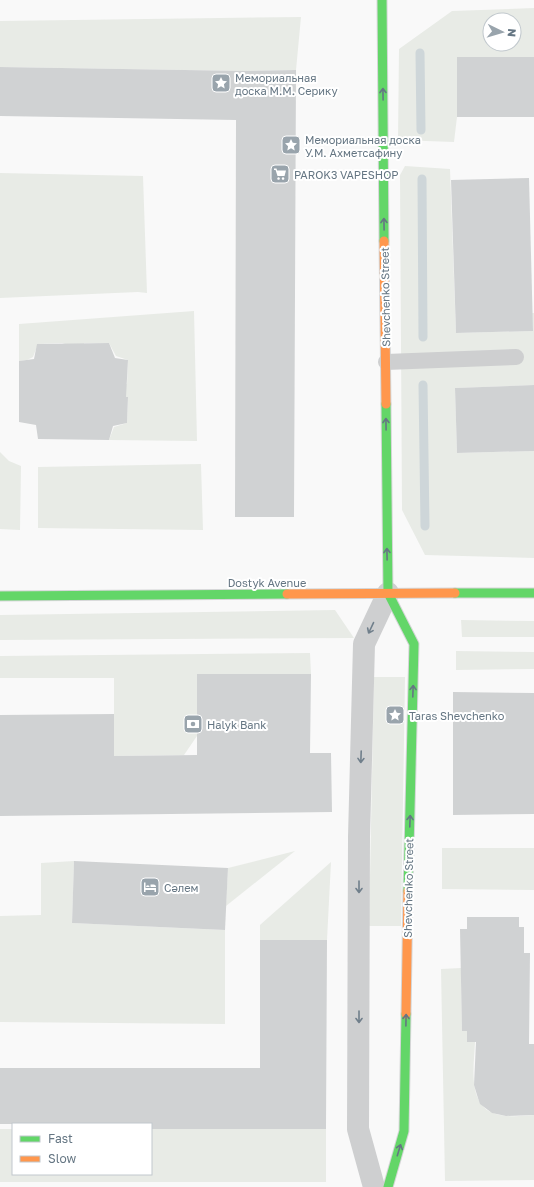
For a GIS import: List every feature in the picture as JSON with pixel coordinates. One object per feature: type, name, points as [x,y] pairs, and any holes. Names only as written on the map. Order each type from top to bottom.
[{"type":"street","name":"Shevchenko Street","points":[[374,1187],[358,1130],[359,837],[364,644],[388,593],[382,0]]},
{"type":"street","name":"Shevchenko Street","points":[[388,593],[414,644],[404,1131],[388,1187]]},
{"type":"street","name":"Dostyk Avenue","points":[[0,596],[534,593]]},
{"type":"lane","points":[[386,362],[516,358]]},
{"type":"shaded area","points":[[534,8],[534,57],[457,117],[454,142],[398,140],[399,49],[452,11]]},
{"type":"shaded area","points":[[301,17],[296,70],[245,71],[0,67],[0,21]]},
{"type":"shaded area","points":[[405,166],[450,169],[456,333],[533,331],[532,313],[534,313],[534,385],[455,388],[457,453],[534,451],[534,558],[425,555],[402,510],[400,175]]},
{"type":"shaded area","points":[[0,173],[143,176],[147,293],[138,292],[0,298]]},
{"type":"shaded area","points":[[194,311],[197,441],[109,440],[114,427],[127,423],[128,398],[120,397],[119,384],[127,384],[128,360],[116,356],[109,343],[84,343],[84,350],[62,343],[38,344],[33,357],[27,360],[19,361],[19,324]]},
{"type":"shaded area","points":[[0,452],[9,461],[21,466],[20,530],[0,529]]},
{"type":"shaded area","points":[[201,464],[203,530],[38,528],[38,467]]},
{"type":"shaded area","points":[[335,610],[354,638],[0,640],[0,615]]},
{"type":"shaded area","points":[[461,620],[534,621],[534,637],[462,637]]},
{"type":"shaded area","points":[[456,651],[534,652],[534,669],[456,670]]},
{"type":"shaded area","points":[[310,653],[311,674],[197,736],[184,755],[114,756],[114,678],[0,678],[0,656]]},
{"type":"shaded area","points":[[374,677],[405,677],[401,926],[369,926]]},
{"type":"shaded area","points":[[442,848],[534,848],[534,890],[442,889]]},
{"type":"shaded area","points":[[295,851],[226,906],[228,868]]},
{"type":"shaded area","points":[[74,861],[72,923],[225,930],[225,1024],[0,1022],[0,916],[41,915],[41,863]]},
{"type":"shaded area","points":[[331,862],[327,940],[260,940],[260,925]]},
{"type":"shaded area","points":[[461,968],[462,1031],[467,1031],[467,1041],[475,1042],[474,1086],[477,1096],[482,1105],[489,1111],[500,1115],[534,1115],[534,1180],[445,1181],[441,969]]},
{"type":"shaded area","points":[[0,1129],[12,1129],[12,1175],[152,1175],[152,1129],[326,1129],[326,1182],[0,1182]]},
{"type":"building","points":[[457,57],[534,57],[534,117],[457,117]]},
{"type":"building","points":[[0,67],[245,71],[296,70],[294,517],[235,517],[236,120],[0,116]]},
{"type":"building","points":[[529,178],[533,331],[456,333],[451,180]]},
{"type":"building","points":[[109,343],[115,358],[128,360],[126,397],[128,397],[127,423],[113,426],[109,440],[38,439],[36,425],[19,422],[19,361],[34,359],[37,344]]},
{"type":"building","points":[[534,385],[534,451],[457,453],[455,388]]},
{"type":"building","points":[[197,674],[311,674],[310,753],[331,753],[332,812],[0,816],[0,715],[114,714],[114,756],[197,755]]},
{"type":"building","points":[[453,692],[534,693],[534,814],[453,815]]},
{"type":"building","name":"Сәлем","points":[[74,861],[228,868],[225,930],[72,923]]},
{"type":"building","points":[[467,917],[519,917],[519,927],[524,927],[524,953],[530,953],[529,1044],[534,1044],[534,1115],[506,1116],[492,1113],[480,1104],[474,1085],[476,1042],[467,1042],[467,1031],[462,1031],[460,929],[467,929]]},
{"type":"building","points":[[260,940],[327,940],[326,1129],[152,1129],[152,1123],[0,1124],[0,1068],[260,1068]]},
{"type":"waterway","points":[[420,53],[421,130]]},
{"type":"waterway","points":[[422,179],[423,337]]},
{"type":"waterway","points":[[423,385],[425,526]]},
{"type":"traffic: fast","points":[[382,0],[384,241]]},
{"type":"traffic: fast","points":[[386,404],[388,593],[414,644],[408,891]]},
{"type":"traffic: fast","points":[[455,593],[534,593]]},
{"type":"traffic: fast","points":[[0,596],[287,594]]},
{"type":"traffic: fast","points":[[388,1187],[404,1131],[406,1014]]},
{"type":"traffic: slow","points":[[384,241],[386,404]]},
{"type":"traffic: slow","points":[[287,594],[455,593]]},
{"type":"traffic: slow","points":[[406,1014],[408,891]]},
{"type":"place","name":"Мемориальная доска М.М. Серику","points":[[221,83]]},
{"type":"place","name":"Мемориальная доска У.М. Ахметсафину","points":[[291,145]]},
{"type":"place","name":"PAROK3 VAPESHOP","points":[[280,174]]},
{"type":"place","name":"Taras Shevchenko","points":[[395,715]]},
{"type":"place","name":"Halyk Bank","points":[[193,724]]},
{"type":"place","name":"Сәлем","points":[[150,887]]}]
